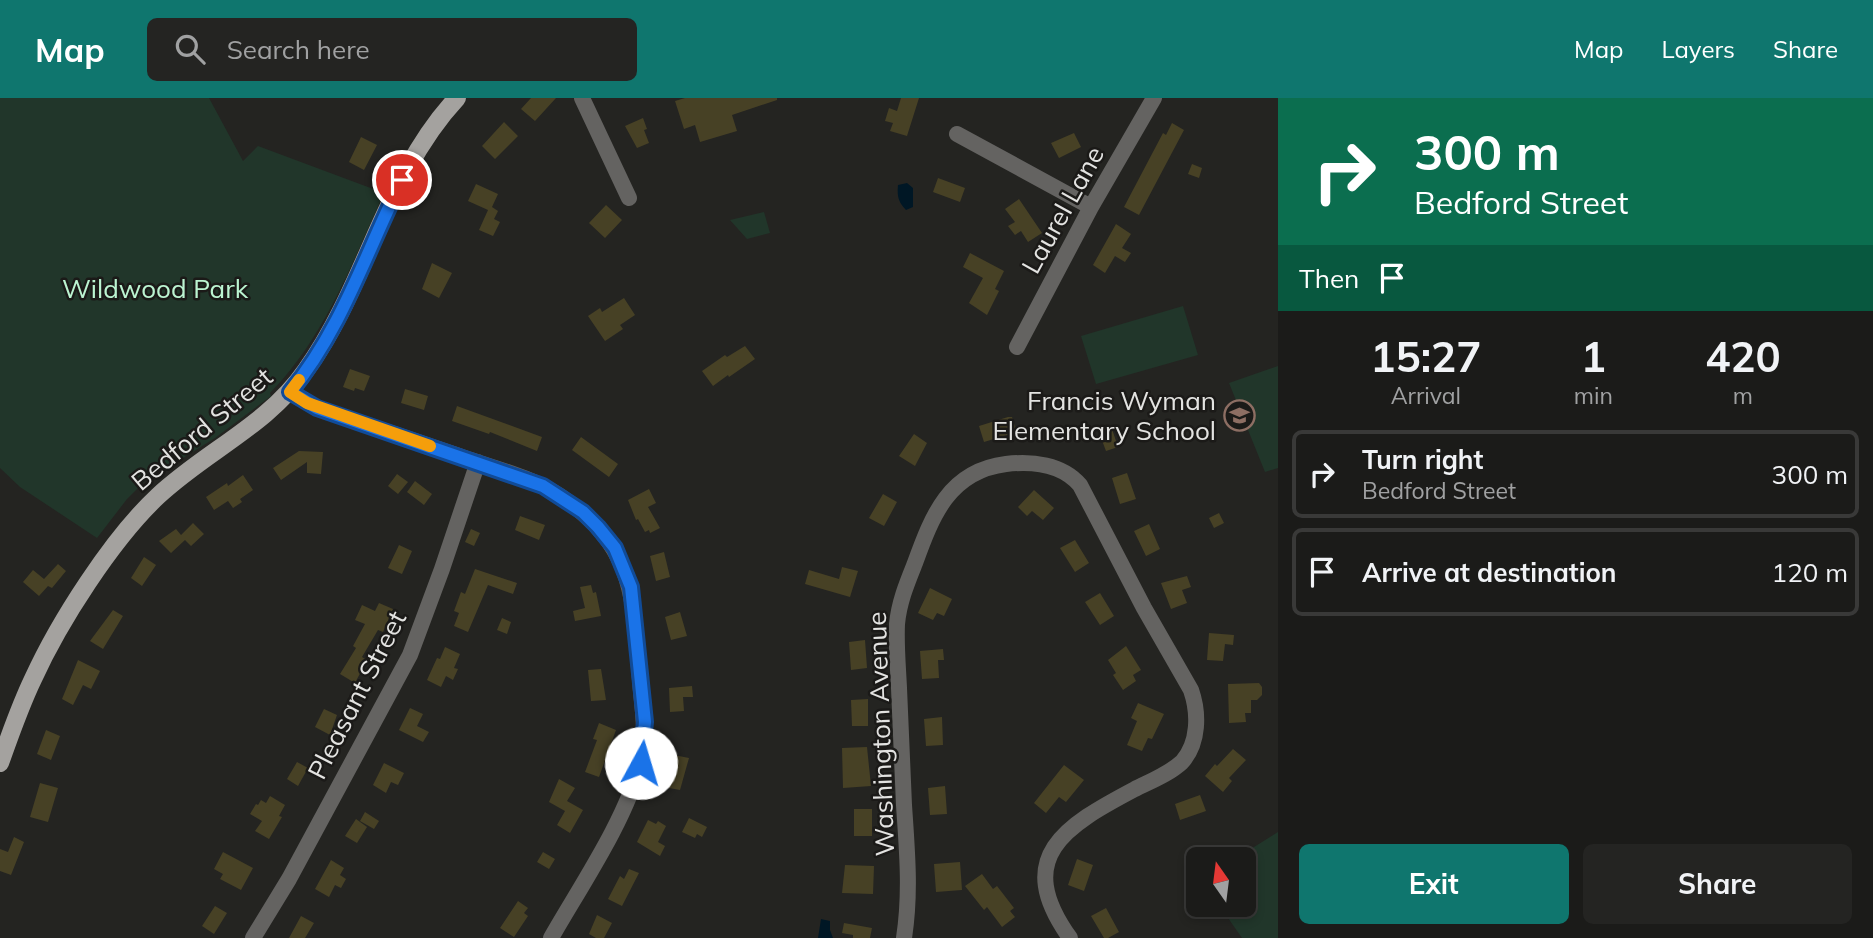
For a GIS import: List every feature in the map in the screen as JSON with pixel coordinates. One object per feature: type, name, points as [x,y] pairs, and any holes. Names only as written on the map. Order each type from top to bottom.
[{"type":"main road","name":"Bedford Street","points":[[0,763],[41,662],[122,536],[173,484],[259,421],[290,392],[316,356],[342,312],[411,164],[430,133],[457,98]]},
{"type":"street","points":[[582,98],[629,198]]},
{"type":"street","name":"Laurel Lane","points":[[1017,347],[1091,207],[1154,98]]},
{"type":"street","points":[[957,134],[1091,207]]},
{"type":"street","points":[[290,392],[317,408],[543,486],[583,512],[615,548],[631,587],[645,722],[641,763],[628,799],[551,938]]},
{"type":"street","name":"Pleasant Street","points":[[253,938],[289,879],[410,655],[478,463]]},
{"type":"street","name":"Washington Avenue","points":[[904,938],[909,909],[909,870],[898,664],[899,609],[930,521],[944,498],[960,482],[983,470],[1003,464],[1022,463],[1055,468],[1074,478],[1080,485],[1144,608],[1191,690],[1196,705],[1196,732],[1184,760],[1164,774],[1107,804],[1060,839],[1052,849],[1046,865],[1047,897],[1052,911],[1070,938]]},
{"type":"green space","name":"Wildwood Park","points":[[0,98],[209,98],[243,161],[258,146],[384,193],[322,324],[307,348],[270,393],[271,396],[215,438],[167,468],[154,472],[127,499],[97,538],[20,487],[0,468]]},
{"type":"green space","points":[[764,212],[770,233],[747,239],[730,220]]},
{"type":"green space","points":[[1183,306],[1198,355],[1096,384],[1081,336]]},
{"type":"green space","points":[[1278,366],[1278,468],[1265,472],[1229,383]]},
{"type":"green space","points":[[1278,832],[1278,938],[1242,938],[1227,917],[1256,917],[1254,847]]},
{"type":"water","points":[[907,183],[913,188],[913,207],[906,210],[898,196],[898,185]]},
{"type":"water","points":[[821,919],[830,921],[833,938],[818,938]]},
{"type":"building","points":[[531,98],[556,98],[535,121],[521,109]]},
{"type":"building","points":[[685,98],[777,100],[732,115],[737,131],[700,142],[695,125],[684,129],[675,101]]},
{"type":"building","points":[[901,98],[919,98],[907,136],[890,131],[893,123],[885,121],[889,108],[897,111]]},
{"type":"building","points":[[643,118],[649,143],[637,148],[625,126]]},
{"type":"building","points":[[504,122],[518,136],[495,159],[482,146]]},
{"type":"building","points":[[1172,123],[1184,130],[1139,215],[1124,207],[1163,133],[1166,135]]},
{"type":"building","points":[[1074,133],[1081,147],[1059,158],[1051,143]]},
{"type":"building","points":[[361,137],[377,145],[364,170],[349,162]]},
{"type":"building","points":[[1192,164],[1202,168],[1199,178],[1188,174]]},
{"type":"building","points":[[938,178],[965,188],[960,202],[933,192]]},
{"type":"building","points":[[476,184],[498,194],[492,207],[498,211],[494,219],[500,222],[493,236],[479,230],[488,210],[468,201]]},
{"type":"building","points":[[1019,199],[1042,233],[1028,242],[1021,231],[1015,235],[1008,226],[1015,222],[1005,209]]},
{"type":"building","points":[[606,205],[622,220],[605,238],[589,223]]},
{"type":"building","points":[[1116,224],[1131,234],[1122,248],[1131,253],[1125,262],[1115,256],[1105,273],[1093,265]]},
{"type":"building","points":[[970,253],[1004,271],[995,289],[999,291],[987,315],[969,303],[983,278],[963,267]]},
{"type":"building","points":[[432,263],[452,273],[439,298],[422,289]]},
{"type":"building","points":[[624,298],[635,315],[620,325],[623,329],[605,341],[588,316],[600,308],[602,312]]},
{"type":"building","points":[[745,346],[755,359],[713,386],[702,371],[725,355],[727,357]]},
{"type":"building","points":[[350,369],[370,376],[364,391],[343,387]]},
{"type":"building","points":[[405,389],[428,396],[424,410],[401,403]]},
{"type":"building","points":[[457,406],[542,437],[537,451],[490,432],[489,434],[452,421]]},
{"type":"building","points":[[1012,417],[1017,432],[984,442],[979,426]]},
{"type":"building","points":[[1111,426],[1118,447],[1106,451],[1098,430]]},
{"type":"building","points":[[914,434],[927,443],[915,466],[899,456]]},
{"type":"building","points":[[581,437],[618,464],[609,477],[572,450]]},
{"type":"building","points":[[299,451],[323,452],[321,474],[307,473],[307,462],[281,480],[273,468]]},
{"type":"building","points":[[1127,473],[1136,499],[1120,504],[1112,478]]},
{"type":"building","points":[[397,474],[408,482],[398,494],[388,486]]},
{"type":"building","points":[[243,475],[253,490],[233,508],[228,501],[214,510],[206,497]]},
{"type":"building","points":[[415,481],[432,494],[424,505],[407,492]]},
{"type":"building","points":[[649,489],[656,503],[648,507],[660,528],[650,533],[649,530],[645,532],[638,519],[636,520],[628,500]]},
{"type":"building","points":[[1034,490],[1054,508],[1043,520],[1032,511],[1027,516],[1018,507]]},
{"type":"building","points":[[883,494],[897,502],[884,526],[869,518]]},
{"type":"building","points":[[1219,513],[1224,523],[1214,528],[1209,518]]},
{"type":"building","points":[[520,516],[545,525],[539,540],[515,530]]},
{"type":"building","points":[[193,523],[204,534],[191,546],[185,540],[171,553],[159,541],[176,529],[181,535]]},
{"type":"building","points":[[1149,524],[1160,549],[1146,556],[1134,531]]},
{"type":"building","points":[[471,529],[480,533],[474,546],[465,542]]},
{"type":"building","points":[[1075,540],[1089,563],[1075,572],[1060,548]]},
{"type":"building","points":[[399,545],[412,551],[402,574],[388,568]]},
{"type":"building","points":[[664,552],[670,577],[656,581],[650,556]]},
{"type":"building","points":[[144,557],[156,565],[142,586],[131,578]]},
{"type":"building","points":[[58,564],[66,571],[52,588],[48,586],[39,596],[23,582],[33,570],[44,579]]},
{"type":"building","points":[[842,567],[858,571],[850,597],[805,584],[809,570],[839,579]]},
{"type":"building","points":[[475,569],[517,583],[513,594],[488,585],[468,632],[454,626],[459,613],[454,611],[461,592],[465,594]]},
{"type":"building","points":[[1187,576],[1191,587],[1182,590],[1187,603],[1171,609],[1161,583]]},
{"type":"building","points":[[591,585],[593,593],[596,592],[601,616],[575,621],[573,611],[585,608],[580,587]]},
{"type":"building","points":[[930,588],[952,599],[944,616],[937,613],[933,620],[918,613]]},
{"type":"building","points":[[1100,593],[1114,616],[1100,625],[1085,602]]},
{"type":"building","points":[[379,603],[393,609],[383,632],[378,630],[362,657],[367,660],[355,683],[340,674],[356,648],[353,646],[365,624],[355,620],[362,605],[375,611]]},
{"type":"building","points":[[113,610],[123,616],[103,649],[90,641]]},
{"type":"building","points":[[680,612],[687,636],[671,640],[665,617]]},
{"type":"building","points":[[502,618],[511,622],[507,634],[497,630]]},
{"type":"building","points":[[1209,633],[1234,635],[1233,645],[1225,644],[1223,661],[1207,660]]},
{"type":"building","points":[[865,640],[867,668],[851,670],[849,642]]},
{"type":"building","points":[[1126,646],[1141,670],[1133,675],[1136,681],[1123,690],[1113,675],[1116,673],[1108,660]]},
{"type":"building","points":[[445,647],[460,654],[454,668],[458,669],[453,680],[446,676],[441,687],[427,680]]},
{"type":"building","points":[[943,649],[944,660],[938,660],[939,678],[922,679],[920,651]]},
{"type":"building","points":[[78,660],[100,671],[91,689],[83,685],[73,705],[62,699]]},
{"type":"building","points":[[601,669],[606,700],[591,701],[588,670]]},
{"type":"building","points":[[1259,683],[1262,695],[1257,700],[1251,700],[1251,713],[1245,713],[1246,722],[1229,723],[1228,684]]},
{"type":"building","points":[[692,686],[693,697],[683,697],[684,711],[670,712],[669,688]]},
{"type":"building","points":[[868,699],[868,726],[852,726],[851,700]]},
{"type":"building","points":[[1138,703],[1164,714],[1152,739],[1148,738],[1142,751],[1127,745],[1137,721],[1131,718]]},
{"type":"building","points":[[410,708],[423,714],[417,726],[429,732],[423,742],[399,730]]},
{"type":"building","points":[[324,709],[337,715],[330,735],[315,727]]},
{"type":"building","points":[[942,717],[943,745],[926,746],[924,719]]},
{"type":"building","points":[[599,723],[616,730],[599,777],[585,772],[597,740],[593,739]]},
{"type":"building","points":[[46,730],[60,736],[51,760],[37,754]]},
{"type":"building","points":[[867,747],[871,786],[843,788],[842,748]]},
{"type":"building","points":[[1233,749],[1246,760],[1229,778],[1232,781],[1223,792],[1205,776]]},
{"type":"building","points":[[674,755],[689,758],[680,790],[669,788]]},
{"type":"building","points":[[297,762],[308,768],[298,786],[287,779]]},
{"type":"building","points":[[384,763],[404,773],[398,785],[391,782],[386,793],[373,785]]},
{"type":"building","points":[[1064,765],[1084,780],[1066,802],[1059,797],[1046,813],[1034,803]]},
{"type":"building","points":[[559,779],[575,788],[567,801],[583,810],[570,833],[557,825],[565,811],[549,802]]},
{"type":"building","points":[[40,783],[58,788],[48,822],[30,817]]},
{"type":"building","points":[[945,786],[947,814],[930,815],[928,788]]},
{"type":"building","points":[[1200,795],[1206,811],[1180,820],[1175,804]]},
{"type":"building","points":[[270,796],[285,805],[279,816],[282,817],[269,839],[255,831],[262,821],[250,814],[256,804],[261,800],[266,803]]},
{"type":"building","points":[[854,809],[872,809],[872,836],[854,836]]},
{"type":"building","points":[[365,812],[379,821],[374,829],[360,821]]},
{"type":"building","points":[[689,818],[707,827],[702,837],[697,834],[695,838],[682,832]]},
{"type":"building","points":[[356,819],[367,827],[357,843],[345,836]]},
{"type":"building","points":[[648,820],[656,824],[658,821],[666,826],[658,842],[665,846],[660,856],[637,842]]},
{"type":"building","points":[[14,837],[24,842],[11,875],[0,871],[0,849],[8,852]]},
{"type":"building","points":[[223,852],[253,868],[241,890],[220,879],[223,874],[214,869]]},
{"type":"building","points":[[543,852],[555,859],[549,869],[537,862]]},
{"type":"building","points":[[1077,859],[1093,865],[1084,891],[1068,885]]},
{"type":"building","points":[[331,860],[344,868],[340,875],[346,879],[341,888],[335,885],[329,897],[315,889]]},
{"type":"building","points":[[960,862],[962,890],[936,892],[934,864]]},
{"type":"building","points":[[845,865],[874,866],[873,894],[842,893]]},
{"type":"building","points":[[629,869],[639,873],[622,906],[608,899],[620,876],[624,879]]},
{"type":"building","points":[[982,874],[993,889],[997,886],[1014,908],[1010,911],[1015,917],[1002,927],[987,907],[984,910],[965,886]]},
{"type":"building","points":[[518,901],[528,908],[524,913],[528,916],[514,937],[500,928]]},
{"type":"building","points":[[215,906],[227,913],[214,934],[202,926]]},
{"type":"building","points":[[1106,908],[1119,932],[1104,938],[1091,916]]},
{"type":"building","points":[[597,915],[612,923],[604,938],[589,934]]},
{"type":"building","points":[[301,916],[314,923],[305,938],[289,938]]},
{"type":"building","points":[[844,923],[872,928],[870,938],[853,938],[853,935],[842,933]]},
{"type":"slow traffic","points":[[299,380],[290,392],[307,403],[430,446]]},
{"type":"place","name":"Francis Wyman Elementary School","points":[[1239,416]]},
{"type":"route","points":[[402,180],[342,312],[316,356],[290,392],[317,408],[543,486],[583,512],[598,527],[615,548],[631,587],[645,722],[641,763]]}]
